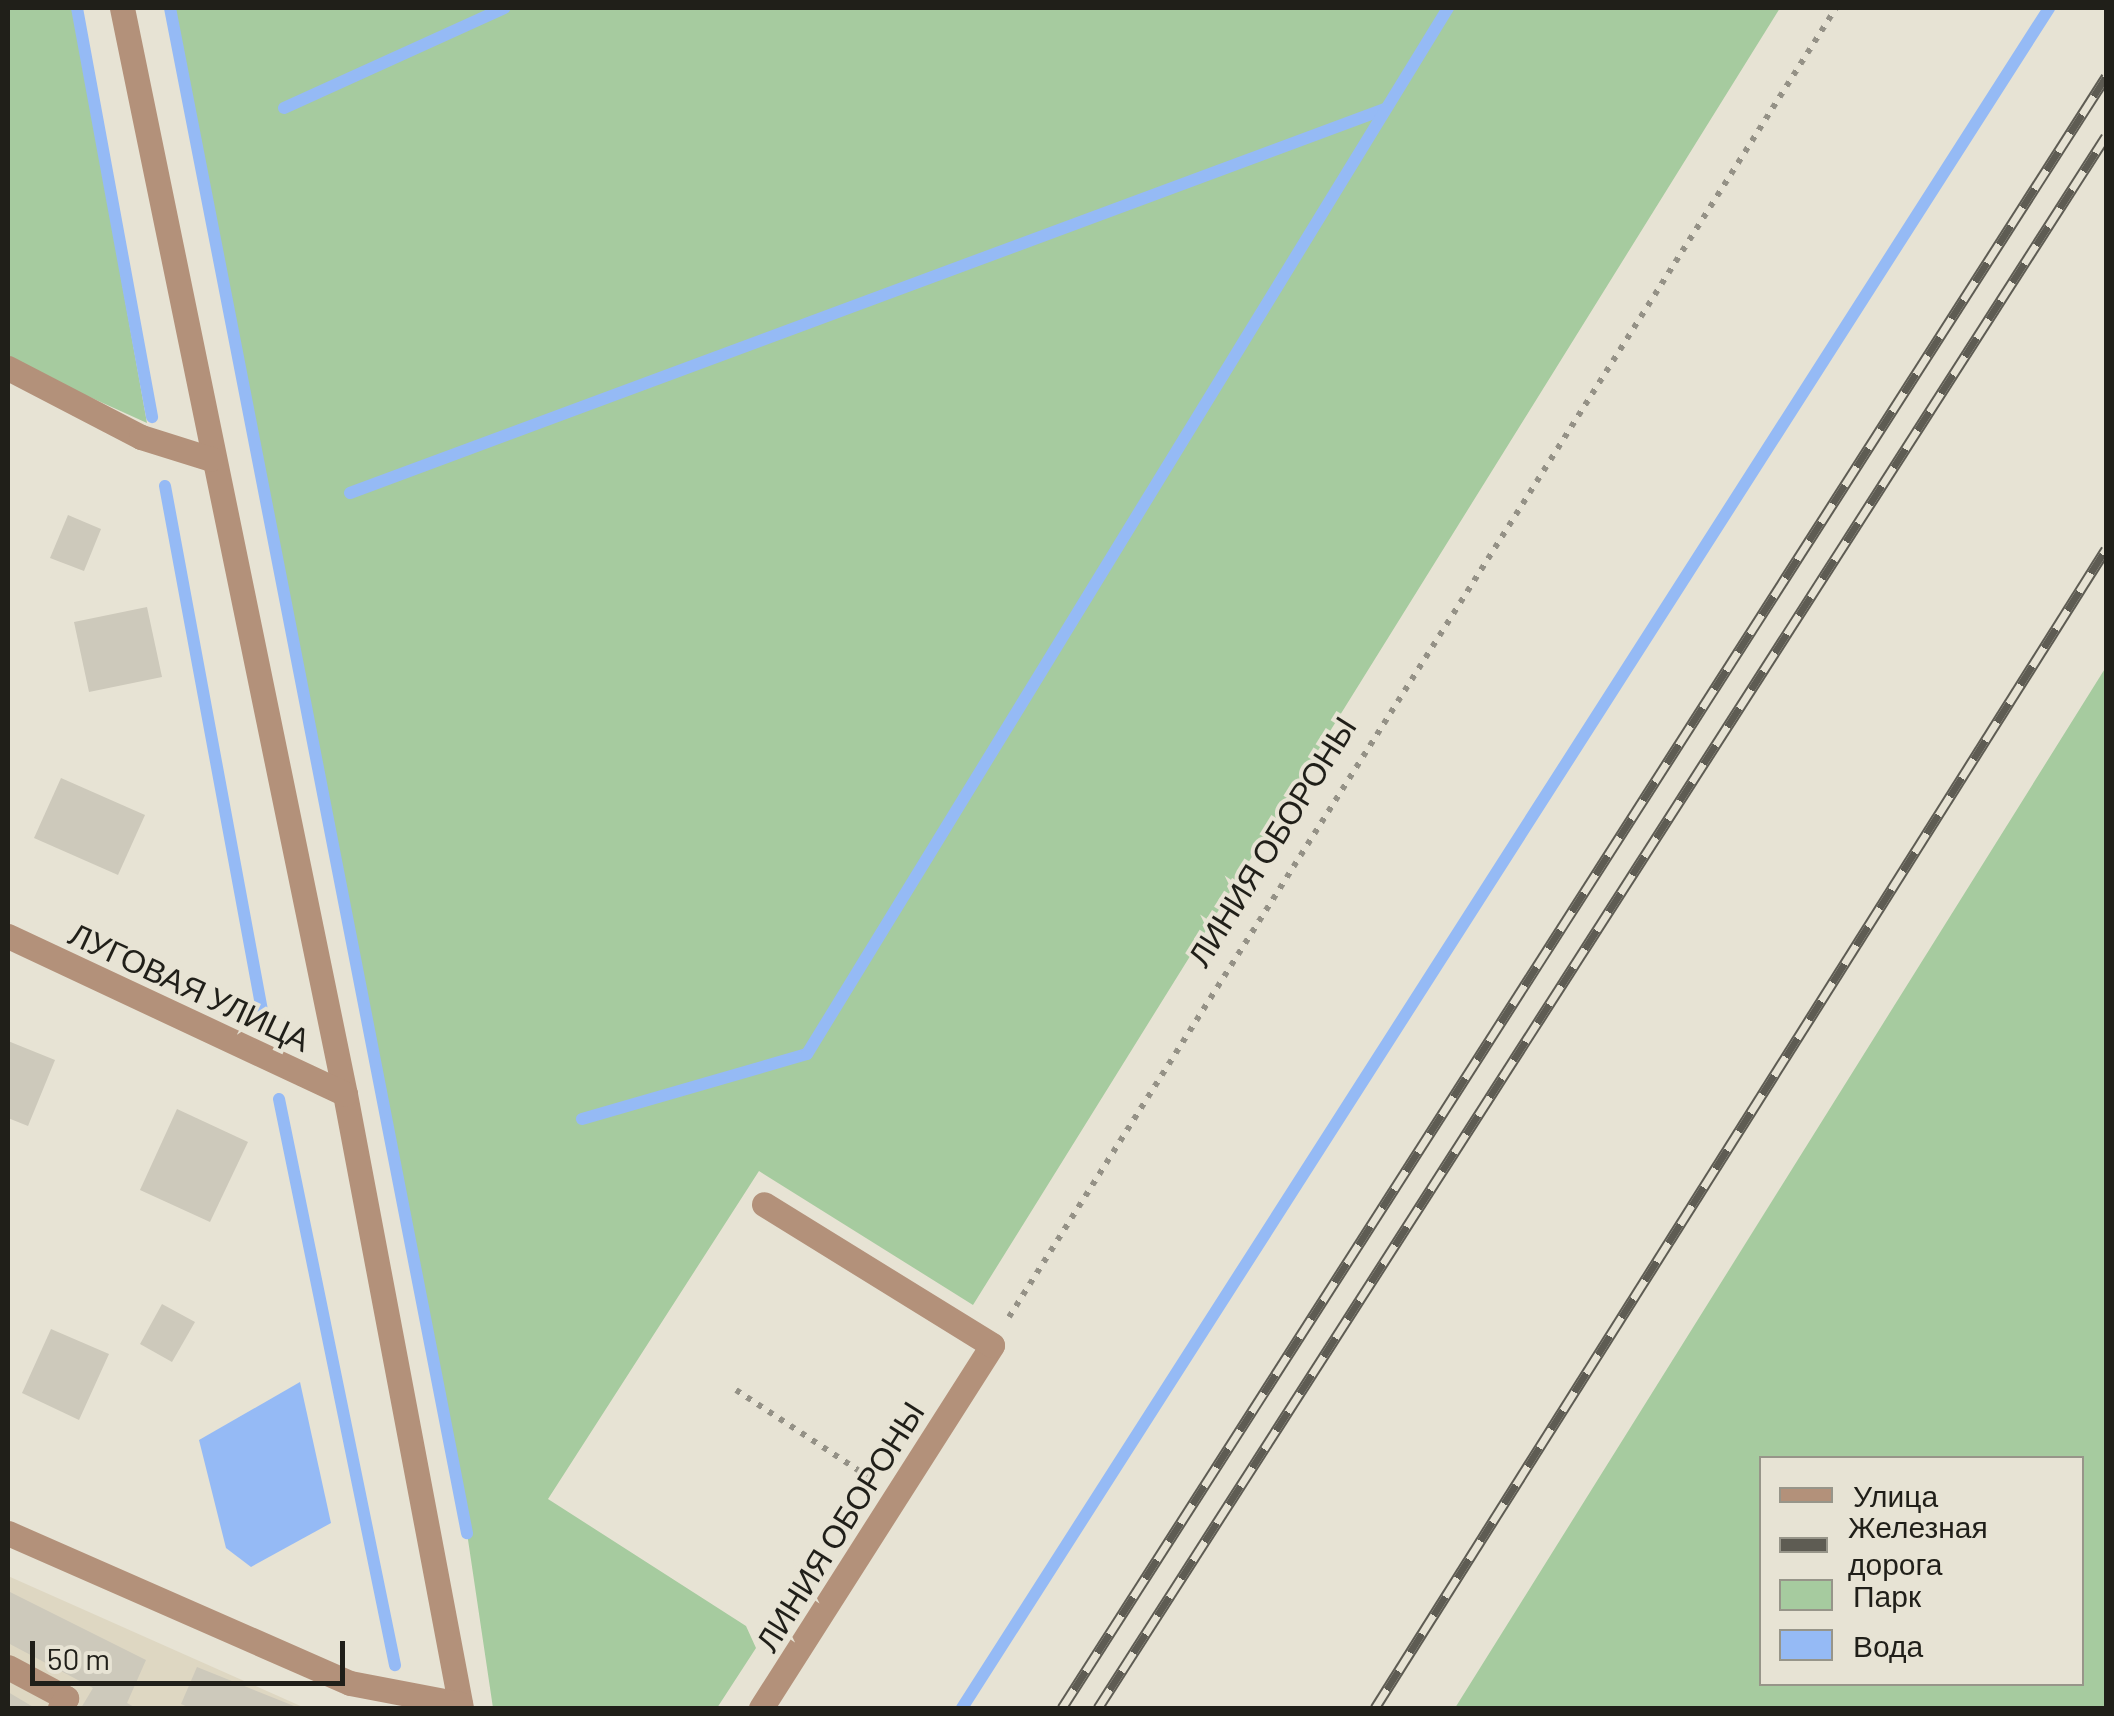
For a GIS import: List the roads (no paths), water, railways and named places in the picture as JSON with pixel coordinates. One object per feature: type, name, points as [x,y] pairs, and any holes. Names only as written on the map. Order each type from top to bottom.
[{"type":"street","points":[[8,1533],[350,1683],[461,1706],[344,1094],[122,8]]},
{"type":"street","points":[[8,368],[141,437],[212,458]]},
{"type":"street","name":"ЛУГОВАЯ УЛИЦА","points":[[8,936],[344,1094]]},
{"type":"street","name":"ЛИНИЯ ОБОРОНЫ","points":[[762,1708],[992,1345],[764,1204]]},
{"type":"street","points":[[8,1667],[66,1698],[60,1708]]},
{"type":"water","points":[[300,1382],[331,1523],[251,1567],[226,1548],[199,1440]]},
{"type":"waterway","points":[[77,8],[152,417]]},
{"type":"waterway","points":[[170,8],[467,1533]]},
{"type":"waterway","points":[[284,108],[504,8]]},
{"type":"waterway","points":[[582,1119],[807,1054],[1448,8]]},
{"type":"waterway","points":[[962,1708],[2049,8]]},
{"type":"waterway","points":[[350,493],[1385,109]]},
{"type":"waterway","points":[[165,486],[264,1021]]},
{"type":"waterway","points":[[279,1099],[395,1665]]},
{"type":"railway","points":[[1062,1708],[2106,77]]},
{"type":"railway","points":[[1098,1708],[2106,136]]},
{"type":"railway","points":[[1375,1708],[2106,549]]}]
